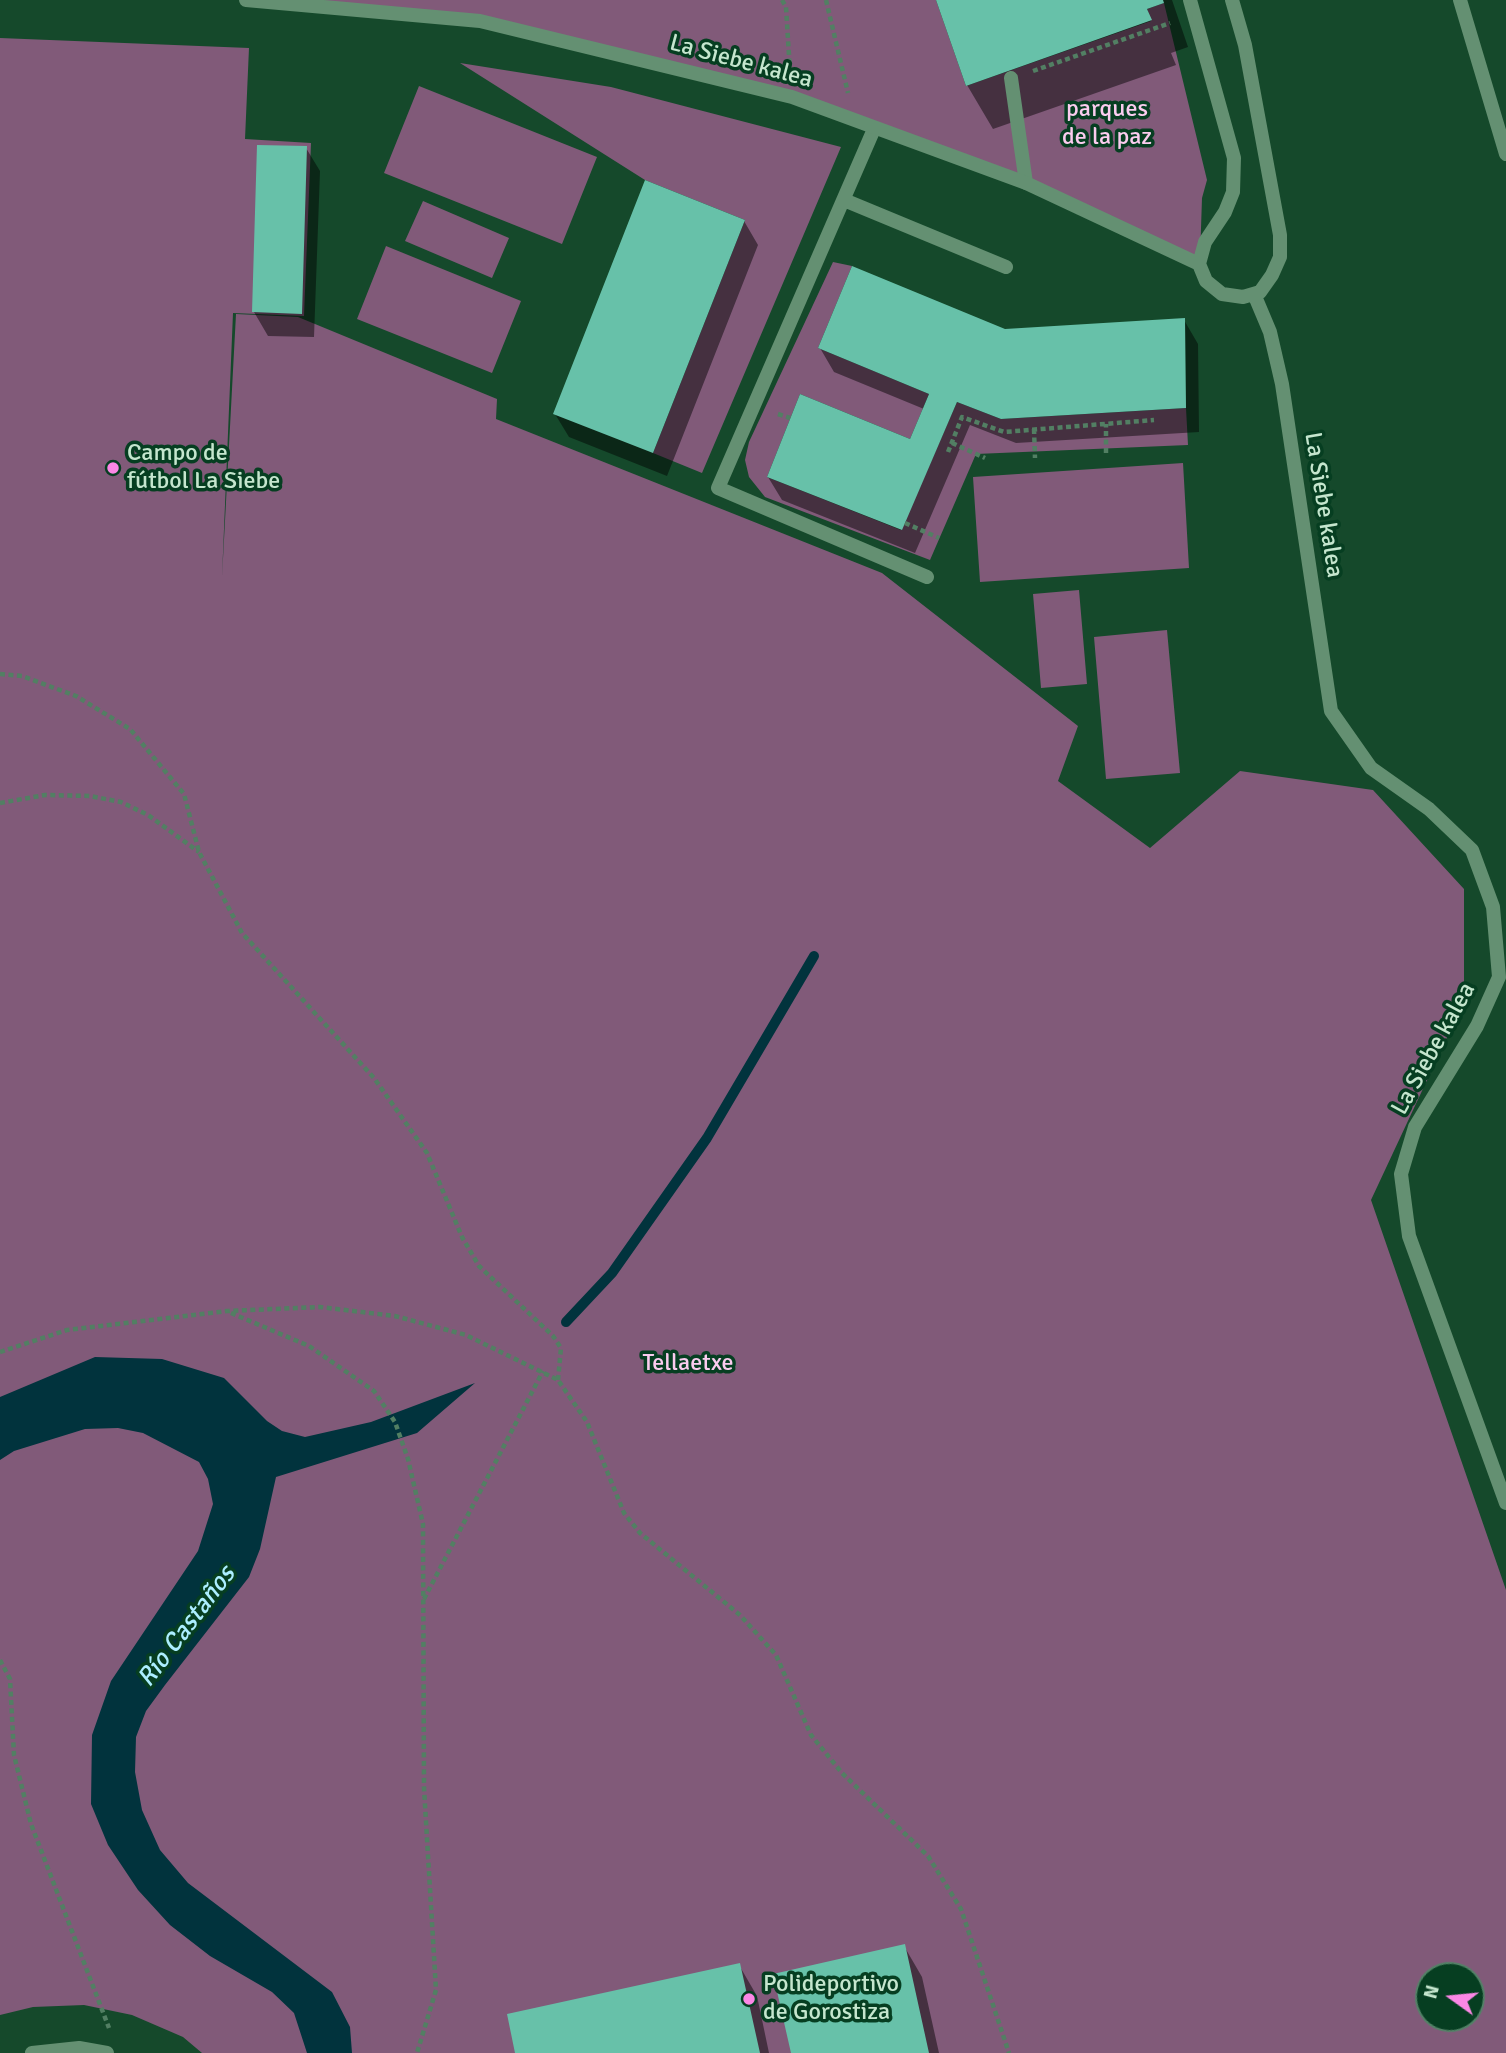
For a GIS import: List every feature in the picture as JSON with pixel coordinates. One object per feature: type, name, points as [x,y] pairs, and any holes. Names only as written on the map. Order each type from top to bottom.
[{"type":"street","name":"La Siebe kalea","points":[[246,0],[309,2],[480,21],[792,97],[1026,183],[1199,264],[1206,281],[1222,294],[1243,297],[1254,294],[1270,332],[1282,384],[1331,710],[1371,768],[1429,809],[1472,850],[1493,906],[1499,976],[1477,1026],[1415,1127],[1401,1174],[1409,1236],[1506,1503]]},
{"type":"street","points":[[1232,0],[1245,45],[1280,235],[1280,257],[1272,275],[1260,292],[1254,294]]},
{"type":"street","points":[[1460,0],[1506,154]]},
{"type":"street","points":[[1192,7],[1234,158],[1233,192],[1225,212],[1205,242],[1199,264]]},
{"type":"street","points":[[1010,78],[1026,183]]},
{"type":"street","points":[[874,129],[718,488],[927,577]]},
{"type":"street","points":[[845,200],[1006,267]]},
{"type":"street","points":[[32,2053],[79,2048],[107,2053]]},
{"type":"path","points":[[782,0],[786,7],[792,97]]},
{"type":"path","points":[[826,0],[855,121]]},
{"type":"path","points":[[1010,78],[1192,7]]},
{"type":"path","points":[[948,452],[962,417],[1004,432],[1154,420]]},
{"type":"path","points":[[1106,424],[1106,453]]},
{"type":"path","points":[[1034,429],[1035,458]]},
{"type":"path","points":[[952,443],[985,458]]},
{"type":"path","points":[[905,523],[939,538]]},
{"type":"path","points":[[0,674],[22,676],[76,696],[130,729],[184,794],[198,852],[242,933],[374,1078],[427,1153],[462,1237],[479,1266],[553,1336],[561,1348],[558,1380]]},
{"type":"path","points":[[0,803],[45,795],[90,796],[121,802],[148,816],[198,852]]},
{"type":"path","points":[[0,1352],[67,1330],[227,1311],[320,1307],[395,1317],[466,1335],[558,1380],[587,1422],[624,1513],[640,1533],[740,1615],[776,1654],[811,1735],[842,1773],[928,1856],[961,1909],[1009,2053]]},
{"type":"path","points":[[227,1311],[309,1346],[374,1391],[395,1422],[408,1459],[423,1524],[424,1788],[436,1990],[417,2053]]},
{"type":"path","points":[[423,1600],[543,1371]]},
{"type":"path","points":[[0,1660],[10,1679],[14,1755],[31,1824],[110,2031]]},
{"type":"green space","name":"parques de la paz","points":[[325,0],[936,0],[966,86],[1151,21],[1147,9],[1164,3],[1207,180],[1202,198],[1200,259],[856,116],[480,21],[325,6]]},
{"type":"green space","name":"Tellaetxe","points":[[0,38],[249,48],[245,139],[311,143],[304,316],[233,313],[222,577],[236,314],[298,317],[497,399],[496,419],[882,573],[1078,726],[1058,781],[1150,848],[1240,771],[1373,790],[1464,889],[1464,1001],[1371,1200],[1506,1590],[1506,2053],[202,2053],[183,2037],[132,2015],[84,2005],[33,2007],[0,2015]]},
{"type":"green space","points":[[460,63],[611,87],[841,147],[702,473],[653,453],[745,220],[645,180]]},
{"type":"green space","points":[[419,86],[597,157],[562,244],[384,173]]},
{"type":"green space","points":[[423,201],[509,238],[492,278],[405,241]]},
{"type":"green space","points":[[386,246],[521,301],[492,373],[357,319]]},
{"type":"green space","points":[[833,262],[852,266],[818,348],[929,394],[910,439],[800,394],[767,477],[901,530],[957,402],[1001,419],[1186,408],[1188,445],[976,454],[930,560],[765,497],[749,477],[745,460],[749,442]]},
{"type":"green space","points":[[1183,463],[1189,568],[980,582],[973,477]]},
{"type":"green space","points":[[1079,590],[1087,684],[1041,688],[1033,594]]},
{"type":"green space","points":[[1167,630],[1180,773],[1106,779],[1094,637]]},
{"type":"water","name":"Río Castaños","points":[[95,1357],[162,1359],[224,1378],[267,1421],[282,1431],[305,1437],[371,1422],[475,1383],[417,1433],[276,1477],[260,1549],[249,1577],[146,1711],[136,1737],[135,1772],[142,1810],[160,1850],[188,1883],[332,1992],[350,2027],[352,2053],[307,2053],[294,2013],[272,1992],[210,1956],[170,1925],[138,1890],[108,1845],[91,1804],[92,1735],[111,1681],[198,1551],[213,1504],[208,1479],[199,1462],[143,1433],[118,1428],[85,1429],[14,1451],[0,1460],[0,1397]]},
{"type":"building","points":[[936,0],[1163,0],[1164,3],[1147,9],[1152,20],[966,86]]},
{"type":"building","points":[[257,145],[307,146],[302,314],[252,312]]},
{"type":"building","points":[[645,180],[745,220],[653,453],[553,414]]},
{"type":"building","points":[[852,266],[1005,329],[1185,318],[1186,408],[1001,419],[957,402],[902,530],[767,477],[800,394],[910,439],[929,394],[818,348]]},
{"type":"building","points":[[905,1944],[929,2053],[791,2053],[773,1974]]},
{"type":"building","points":[[740,1963],[760,2053],[515,2053],[507,2014]]},
{"type":"waterway","points":[[566,1322],[612,1273],[707,1138],[814,956]]},
{"type":"place","name":"Campo de fútbol La Siebe","points":[[113,468]]},
{"type":"place","name":"Polideportivo de Gorostiza","points":[[749,1999]]}]
